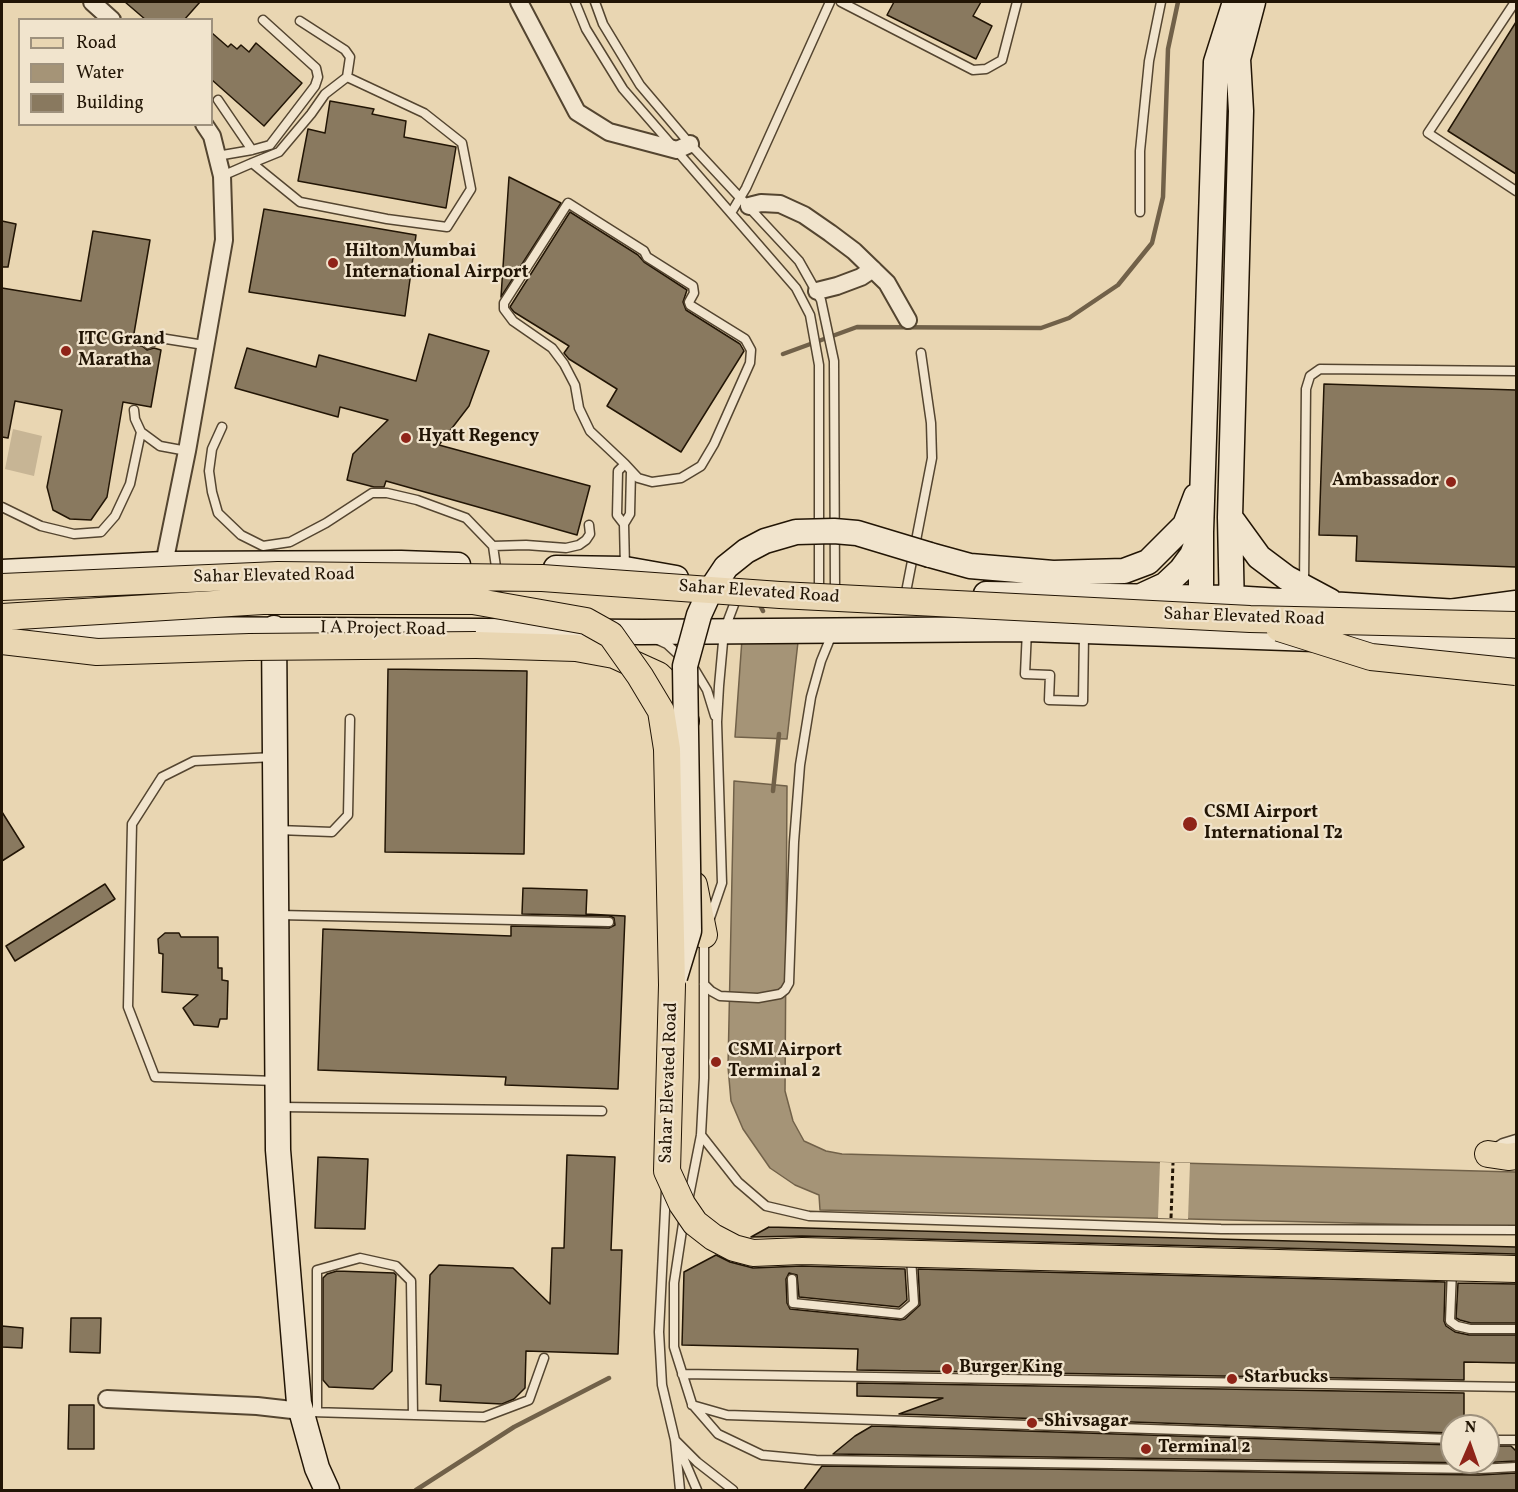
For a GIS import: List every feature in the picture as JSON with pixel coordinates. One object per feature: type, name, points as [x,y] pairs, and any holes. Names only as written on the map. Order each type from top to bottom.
[{"type":"main road","points":[[1200,635],[1201,532],[1216,62],[1235,2]]},
{"type":"main road","points":[[1231,637],[1230,517],[1240,111],[1238,59],[1253,2]]},
{"type":"main road","points":[[672,985],[688,931],[685,666],[699,615],[710,591],[726,567],[746,551],[765,541],[796,532],[834,531],[857,533],[970,566],[1053,573],[1124,571],[1148,562],[1185,525],[1196,498],[1203,470]]},
{"type":"main road","points":[[1230,517],[1259,557],[1287,578],[1338,605]]},
{"type":"main road","points":[[1139,597],[1165,585],[1181,570],[1191,555],[1201,532]]},
{"type":"main road","points":[[268,557],[274,629],[278,1150],[299,1403],[309,1412],[317,1468],[327,1491]]},
{"type":"main road","points":[[2,572],[268,557],[401,563],[495,557],[625,569],[742,589],[1232,598],[1516,616]]},
{"type":"main road","name":"Sahar Elevated Road","points":[[2,587],[278,574],[542,578],[780,595],[1250,619],[1516,624]]},
{"type":"main road","name":"Sahar Elevated Road","points":[[2,617],[263,601],[473,601],[586,621],[611,635],[661,711],[667,749],[672,985],[667,1172]]},
{"type":"main road","points":[[1449,612],[1516,603]]},
{"type":"main road","points":[[1250,619],[1371,657],[1516,672]]},
{"type":"main road","name":"I A Project Road","points":[[2,632],[159,628],[642,632]]},
{"type":"main road","points":[[642,632],[1027,629],[1516,646]]},
{"type":"main road","points":[[2,641],[97,652],[249,647],[476,645],[576,648],[614,655],[658,675],[677,693],[692,737],[695,772],[693,882],[704,935]]},
{"type":"main road","points":[[1488,1154],[1516,1156]]},
{"type":"main road","points":[[667,1172],[681,1204],[695,1223],[713,1238],[734,1248],[753,1253],[802,1251],[1516,1269]]},
{"type":"street","points":[[92,2],[110,18]]},
{"type":"street","points":[[519,2],[577,112],[609,132],[683,147]]},
{"type":"street","points":[[164,564],[187,451],[224,240],[222,176],[212,136],[205,126]]},
{"type":"street","points":[[745,202],[780,204],[804,215],[854,251],[887,283],[908,320]]},
{"type":"street","points":[[819,295],[861,277],[873,269]]},
{"type":"street","points":[[107,1399],[257,1406],[309,1412]]},
{"type":"lane","points":[[575,2],[586,29],[623,88],[683,147],[745,202],[799,261],[819,295],[834,361],[827,590]]},
{"type":"lane","points":[[595,2],[603,24],[639,85],[731,213],[796,288],[804,303],[812,324],[819,365],[827,590]]},
{"type":"lane","points":[[731,213],[745,202],[830,2]]},
{"type":"lane","points":[[841,2],[965,67],[980,70],[1002,60],[1017,2]]},
{"type":"lane","points":[[860,12],[864,2]]},
{"type":"lane","points":[[1140,212],[1140,151],[1149,61],[1161,2]]},
{"type":"lane","points":[[1515,2],[1428,133],[1516,191]]},
{"type":"lane","points":[[217,156],[270,145],[315,86],[318,77],[316,68],[263,20]]},
{"type":"lane","points":[[222,176],[279,152],[325,94],[347,77],[350,57],[345,50],[300,21]]},
{"type":"lane","points":[[252,164],[300,202],[387,219],[447,227],[471,189],[462,143],[424,113],[347,77]]},
{"type":"lane","points":[[218,100],[252,150]]},
{"type":"lane","points":[[625,569],[624,524],[630,514],[628,467],[590,430],[579,408],[575,386],[564,364],[552,348],[513,321],[504,309],[504,303],[568,203],[644,251],[647,257],[693,286],[694,293],[689,302],[690,305],[745,339],[750,346],[750,363],[714,444],[701,466],[681,478],[652,482],[638,478],[628,467]]},
{"type":"lane","points":[[148,344],[160,338],[204,345]]},
{"type":"lane","points":[[817,350],[832,348]]},
{"type":"lane","points":[[906,592],[932,458],[931,423],[921,353]]},
{"type":"lane","points":[[1304,587],[1306,389],[1310,376],[1320,369],[1516,371]]},
{"type":"lane","points":[[134,410],[141,432],[160,446],[187,451]]},
{"type":"lane","points":[[222,427],[212,449],[209,471],[218,513],[241,536],[268,557],[372,493],[387,493],[417,500],[466,518],[495,557],[526,545],[566,548],[579,545],[590,534],[590,525]]},
{"type":"lane","points":[[2,507],[41,526],[74,534],[101,532],[115,516],[130,484],[141,432]]},
{"type":"lane","points":[[624,524],[617,515],[618,471],[628,467]]},
{"type":"lane","points":[[742,589],[724,631],[717,722],[722,883],[704,935],[705,1078],[701,1135],[679,1243],[674,1282],[674,1347],[692,1404],[718,1434],[762,1455],[816,1460],[1479,1469],[1516,1467]]},
{"type":"lane","points":[[1027,629],[1025,674],[1050,675],[1049,700],[1083,701],[1084,631]]},
{"type":"lane","points":[[704,984],[720,996],[758,998],[771,997],[784,992],[789,983],[794,842],[800,765],[811,698],[821,661],[833,630]]},
{"type":"lane","name":"I A Project Road","points":[[642,632],[667,645],[695,670],[707,690],[717,722]]},
{"type":"lane","points":[[275,830],[332,832],[348,815],[350,719]]},
{"type":"lane","points":[[274,757],[194,761],[162,777],[132,824],[128,1007],[155,1077],[277,1081]]},
{"type":"lane","points":[[276,915],[609,922]]},
{"type":"lane","points":[[277,1107],[602,1111]]},
{"type":"lane","points":[[701,1135],[738,1182],[766,1206],[809,1216],[1221,1229],[1516,1230]]},
{"type":"lane","points":[[1488,1154],[1503,1143],[1516,1139]]},
{"type":"lane","name":"Sahar Elevated Road","points":[[667,1172],[659,1332],[662,1385],[675,1440]]},
{"type":"lane","points":[[792,1279],[793,1303],[901,1314],[914,1303],[911,1254]]},
{"type":"lane","points":[[413,1415],[411,1281],[396,1266],[360,1257],[317,1270],[309,1412],[413,1415],[484,1417],[529,1400],[544,1358]]},
{"type":"lane","points":[[1452,1267],[1450,1321],[1457,1326],[1470,1329],[1516,1329]]},
{"type":"lane","points":[[682,1374],[1516,1387]]},
{"type":"lane","points":[[692,1404],[727,1415],[1440,1438]]},
{"type":"lane","points":[[675,1440],[680,1491]]},
{"type":"lane","points":[[675,1440],[697,1491]]},
{"type":"lane","points":[[675,1440],[732,1491]]},
{"type":"lane","points":[[1500,1440],[1516,1440]]},
{"type":"path","points":[[1171,1219],[1173,1162]]},
{"type":"shaded area","points":[[13,429],[42,436],[34,476],[5,469]]},
{"type":"water","points":[[742,639],[798,642],[787,739],[735,737]]},
{"type":"water","points":[[734,781],[787,786],[785,1091],[793,1121],[804,1141],[826,1151],[842,1154],[1516,1172],[1516,1227],[820,1210],[819,1195],[795,1185],[770,1168],[743,1129],[731,1101],[728,1067]]},
{"type":"pier","points":[[1160,1162],[1190,1163],[1188,1219],[1158,1218]]},
{"type":"building","points":[[125,2],[200,2],[186,18],[144,18]]},
{"type":"building","points":[[894,2],[981,2],[973,16],[992,26],[976,59],[887,15]]},
{"type":"building","points":[[1516,22],[1516,174],[1448,131]]},
{"type":"building","points":[[213,34],[228,47],[231,44],[237,49],[241,45],[249,52],[256,43],[302,83],[264,126],[213,81]]},
{"type":"building","points":[[330,101],[374,109],[372,114],[406,121],[404,137],[456,147],[446,208],[298,181],[308,129],[325,133]]},
{"type":"building","points":[[509,177],[561,203],[501,297]]},
{"type":"building","name":"Hilton Mumbai International Airport","points":[[264,209],[416,235],[405,316],[249,292]]},
{"type":"building","points":[[570,212],[638,255],[644,262],[687,290],[683,302],[686,310],[740,344],[744,351],[681,452],[607,406],[617,389],[569,359],[564,353],[569,346],[514,312],[510,307]]},
{"type":"building","points":[[2,221],[16,224],[8,267],[2,267]]},
{"type":"building","name":"ITC Grand Maratha","points":[[93,231],[150,240],[132,345],[142,346],[147,350],[154,348],[161,350],[151,407],[123,402],[107,497],[91,520],[70,519],[53,510],[47,487],[62,410],[15,401],[8,438],[2,437],[2,288],[81,301]]},
{"type":"building","name":"Hyatt Regency","points":[[429,334],[489,351],[469,406],[439,445],[590,486],[577,535],[386,481],[384,487],[374,487],[347,480],[353,454],[388,420],[340,407],[338,417],[235,388],[247,348],[316,367],[319,355],[416,381]]},
{"type":"building","points":[[1324,384],[1516,390],[1516,567],[1356,561],[1357,536],[1319,535]]},
{"type":"building","points":[[388,669],[527,671],[524,854],[385,852]]},
{"type":"building","points":[[2,812],[24,847],[2,861]]},
{"type":"building","points":[[105,884],[115,899],[15,961],[6,946]]},
{"type":"building","points":[[523,888],[587,890],[586,914],[625,916],[618,1089],[505,1085],[506,1077],[318,1070],[323,929],[511,936],[511,926],[609,928],[615,925],[614,918],[609,916],[522,914]]},
{"type":"building","points":[[165,933],[179,933],[181,937],[218,937],[218,968],[222,968],[222,980],[228,981],[227,1019],[220,1019],[218,1027],[194,1025],[183,1008],[198,995],[162,992],[163,954],[159,953],[158,939]]},
{"type":"building","points":[[567,1155],[615,1157],[611,1250],[622,1250],[618,1354],[526,1351],[525,1388],[514,1399],[502,1404],[440,1401],[441,1385],[426,1384],[430,1275],[439,1265],[513,1268],[550,1304],[552,1248],[564,1248]]},
{"type":"building","points":[[318,1157],[368,1159],[365,1229],[315,1228]]},
{"type":"building","points":[[769,1227],[1516,1247],[1516,1254],[802,1236],[751,1237]]},
{"type":"building","points":[[716,1255],[730,1262],[753,1268],[802,1266],[905,1269],[907,1300],[899,1307],[799,1297],[797,1275],[789,1273],[786,1279],[787,1303],[790,1309],[900,1320],[905,1319],[920,1305],[918,1269],[1445,1282],[1444,1321],[1446,1326],[1455,1332],[1469,1335],[1516,1335],[1516,1363],[1464,1362],[1464,1380],[857,1370],[858,1349],[682,1345],[684,1272]]},
{"type":"building","points":[[337,1271],[394,1273],[396,1275],[392,1371],[373,1389],[329,1387],[323,1380],[323,1278]]},
{"type":"building","points":[[1458,1283],[1516,1284],[1516,1323],[1471,1323],[1456,1318]]},
{"type":"building","points":[[71,1318],[101,1318],[100,1353],[70,1352]]},
{"type":"building","points":[[2,1326],[23,1328],[22,1348],[2,1347]]},
{"type":"building","points":[[857,1383],[1464,1393],[1464,1414],[1440,1414],[1440,1433],[899,1414],[943,1398],[857,1396]]},
{"type":"building","points":[[69,1405],[94,1405],[94,1449],[68,1449]]},
{"type":"building","points":[[872,1426],[1440,1445],[1440,1462],[833,1454]]},
{"type":"building","points":[[1500,1446],[1511,1446],[1516,1451],[1516,1461],[1500,1462]]},
{"type":"building","points":[[822,1466],[1479,1475],[1516,1473],[1516,1491],[803,1491]]},
{"type":"waterway","points":[[783,354],[857,327],[1041,328],[1069,318],[1118,285],[1152,243],[1163,197],[1168,49],[1178,2]]},
{"type":"waterway","points":[[758,601],[763,611]]},
{"type":"waterway","points":[[773,791],[779,734]]},
{"type":"waterway","points":[[416,1490],[514,1427],[609,1378]]},
{"type":"place","name":"Hilton Mumbai International Airport","points":[[333,263]]},
{"type":"place","name":"ITC Grand Maratha","points":[[66,351]]},
{"type":"place","name":"Hyatt Regency","points":[[406,438]]},
{"type":"place","name":"Ambassador","points":[[1451,482]]},
{"type":"place","name":"CSMI Airport International T2","points":[[1190,824]]},
{"type":"place","name":"CSMI Airport Terminal 2","points":[[716,1062]]},
{"type":"place","name":"Burger King","points":[[947,1369]]},
{"type":"place","name":"Starbucks","points":[[1232,1379]]},
{"type":"place","name":"Shivsagar","points":[[1032,1423]]},
{"type":"place","name":"Terminal 2","points":[[1146,1449]]}]
